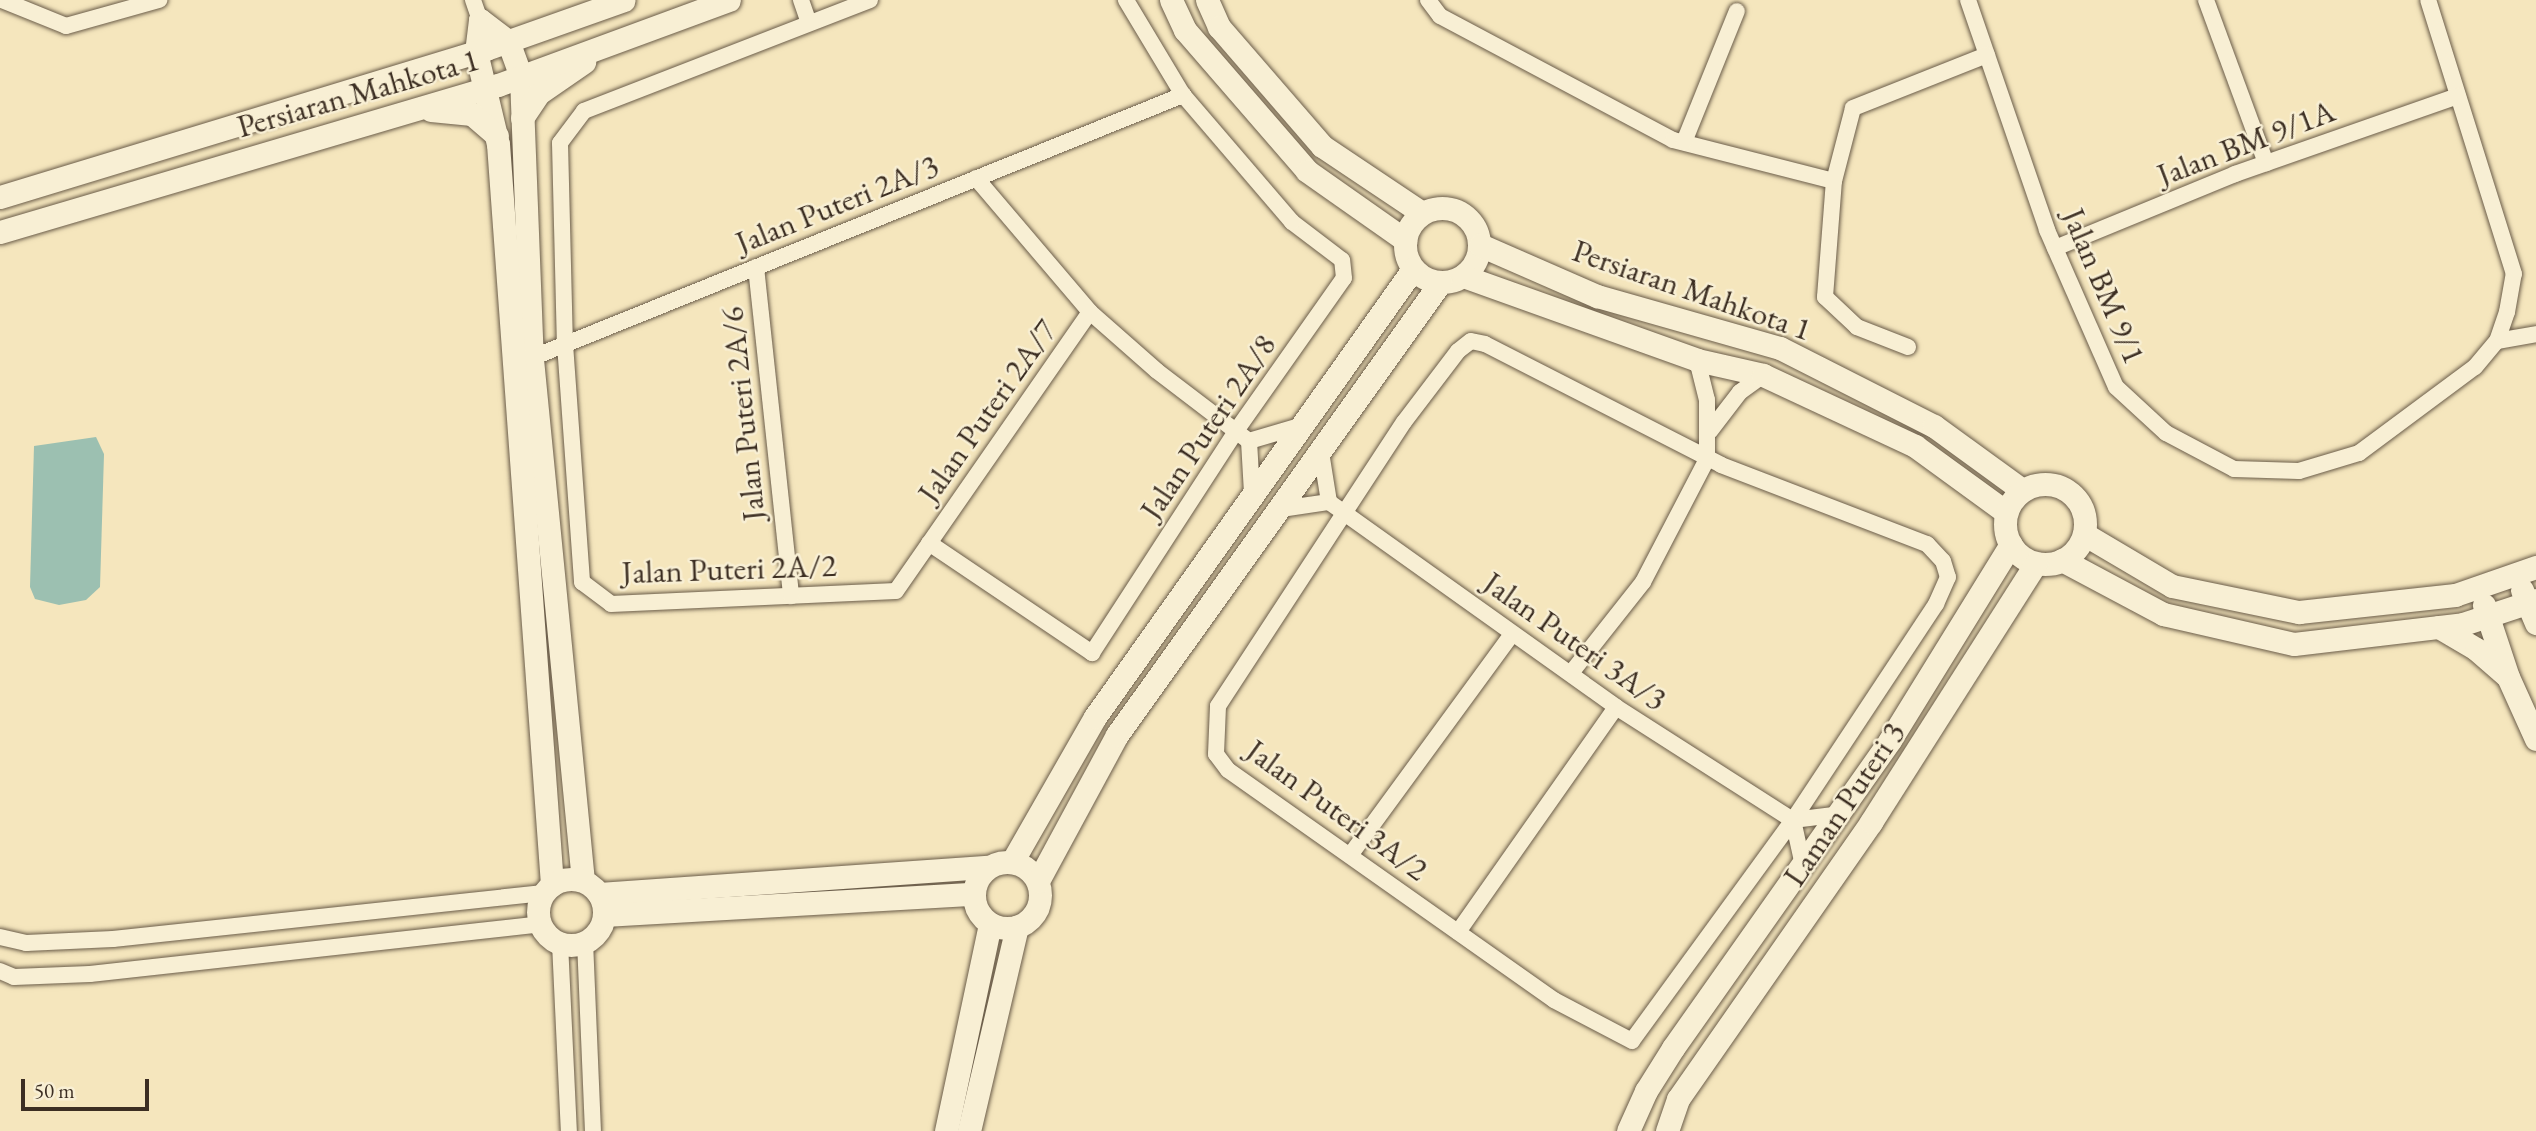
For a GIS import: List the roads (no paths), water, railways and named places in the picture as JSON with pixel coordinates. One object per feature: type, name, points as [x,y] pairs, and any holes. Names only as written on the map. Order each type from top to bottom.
[{"type":"street","points":[[2,0],[66,26],[159,0]]},
{"type":"street","name":"Persiaran Mahkota 1","points":[[0,197],[476,52],[624,0]]},
{"type":"street","name":"Persiaran Mahkota 1","points":[[0,232],[487,88],[729,0]]},
{"type":"street","points":[[801,0],[809,23]]},
{"type":"street","name":"Jalan Puteri 2A/2","points":[[870,0],[584,111],[560,143],[565,344],[582,582],[611,604],[895,591],[929,542]]},
{"type":"street","name":"Jalan Puteri 2A/8","points":[[929,542],[1092,653],[1242,436],[1344,278],[1342,260],[1292,222],[1183,95],[1126,0]]},
{"type":"street","points":[[1171,0],[1185,30],[1307,171],[1405,240],[1413,269],[1440,282],[1463,276],[1472,268],[1480,246],[1474,223],[1466,215],[1444,207],[1422,213],[1405,240]]},
{"type":"street","points":[[1207,0],[1219,27],[1322,146],[1422,213]]},
{"type":"street","points":[[1428,0],[1440,16],[1684,142],[1835,181]]},
{"type":"street","name":"Jalan BM 9/1","points":[[1968,0],[2055,248],[2116,387],[2166,433],[2234,469],[2299,471],[2359,453],[2475,367],[2497,341],[2514,274],[2428,0]]},
{"type":"street","points":[[2206,0],[2266,163]]},
{"type":"street","points":[[476,10],[508,41],[520,77],[522,361],[548,889],[538,913],[540,924],[560,943],[569,1131]]},
{"type":"street","points":[[476,10],[476,52],[487,88],[496,136],[522,361],[601,926],[585,941],[560,943]]},
{"type":"street","points":[[1684,142],[1737,12]]},
{"type":"street","points":[[522,118],[539,93],[613,43]]},
{"type":"street","points":[[1908,347],[1857,327],[1825,297],[1835,181],[1853,107],[1987,55]]},
{"type":"street","name":"Jalan Puteri 2A/3","points":[[522,361],[1183,95]]},
{"type":"street","name":"Jalan BM 9/1A","points":[[2055,248],[2266,163],[2458,96]]},
{"type":"street","points":[[415,109],[472,114],[496,136]]},
{"type":"street","points":[[976,178],[1090,312],[1242,436],[1252,494]]},
{"type":"street","points":[[0,241],[30,225]]},
{"type":"street","name":"Persiaran Mahkota 1","points":[[1480,246],[1597,296],[1780,348],[1934,426],[2022,490]]},
{"type":"street","name":"Jalan Puteri 2A/6","points":[[756,267],[791,596]]},
{"type":"street","points":[[1012,862],[1095,717],[1413,269]]},
{"type":"street","name":"Persiaran Mahkota 1","points":[[1463,276],[1697,360],[1763,375],[1915,446],[2006,512]]},
{"type":"street","points":[[1038,881],[1117,735],[1281,509],[1440,282]]},
{"type":"street","name":"Jalan Puteri 2A/7","points":[[929,542],[1090,312]]},
{"type":"street","points":[[2497,341],[2536,334]]},
{"type":"street","name":"Jalan Puteri 3A/2","points":[[1707,459],[1485,344],[1471,341],[1458,351],[1336,507],[1218,706],[1214,728],[1216,754],[1228,770],[1351,854],[1554,1000],[1626,1039],[1638,1037],[1793,820]]},
{"type":"street","points":[[1571,673],[1643,582],[1707,459],[1710,431],[1697,360]]},
{"type":"street","points":[[1710,431],[1740,392],[1763,375]]},
{"type":"street","points":[[1242,436],[1301,426]]},
{"type":"street","points":[[1281,509],[1336,507],[1321,452]]},
{"type":"street","points":[[1707,459],[1927,544],[1943,561],[1948,576],[1936,604],[1793,820],[1802,861]]},
{"type":"street","points":[[2062,560],[2084,534],[2081,506],[2062,487],[2049,483],[2022,490],[2006,512],[2004,526],[2011,544],[2036,563],[2062,560],[2163,614],[2294,644],[2439,627],[2533,609],[2525,571],[2455,595],[2299,612],[2172,586],[2084,534]]},
{"type":"street","name":"Jalan Puteri 3A/3","points":[[1336,507],[1616,707],[1793,820]]},
{"type":"street","points":[[1628,1131],[1659,1069],[1928,682],[2011,544]]},
{"type":"street","name":"Laman Puteri 3","points":[[1667,1131],[1678,1099],[1912,761],[2036,563]]},
{"type":"street","points":[[2476,587],[2489,617],[2508,677],[2536,739]]},
{"type":"street","points":[[2439,627],[2476,649],[2508,677]]},
{"type":"street","points":[[1351,854],[1512,634]]},
{"type":"street","points":[[1458,932],[1616,707]]},
{"type":"street","points":[[1793,820],[1834,815]]},
{"type":"street","points":[[595,897],[988,867],[1012,862],[1023,865],[1038,881],[1040,892],[1035,914],[1017,927],[969,1131]]},
{"type":"street","points":[[988,867],[973,894],[977,911],[990,924],[1017,927]]},
{"type":"street","points":[[0,938],[26,943],[113,939],[548,889],[595,897],[973,894]]},
{"type":"street","points":[[0,971],[14,977],[90,974],[540,924]]},
{"type":"street","points":[[946,1131],[990,924]]},
{"type":"street","points":[[585,941],[593,1131]]}]
